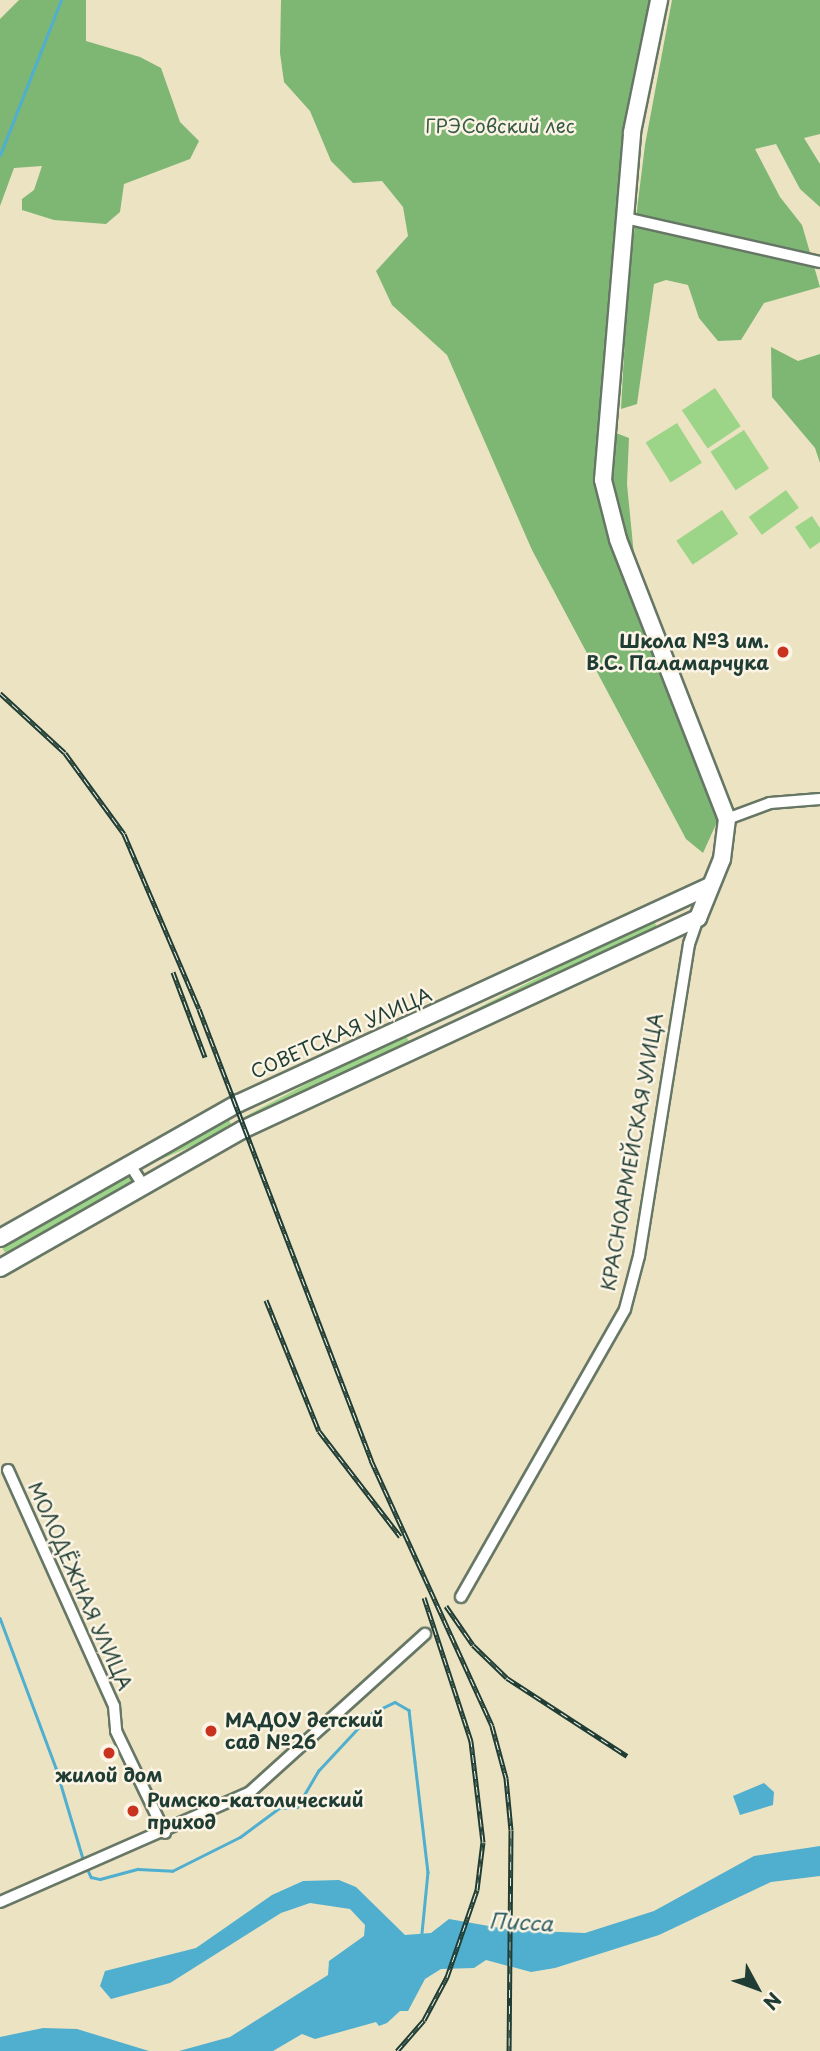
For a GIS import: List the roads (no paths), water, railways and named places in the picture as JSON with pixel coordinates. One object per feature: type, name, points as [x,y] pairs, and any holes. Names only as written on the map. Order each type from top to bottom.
[{"type":"main road","points":[[659,0],[632,131],[603,480],[618,539],[727,819]]},
{"type":"main road","name":"КРАСНОАРМЕЙСКАЯ УЛИЦА","points":[[698,918],[726,843],[727,819]]},
{"type":"main road","name":"СОВЕТСКАЯ УЛИЦА","points":[[0,1238],[239,1103],[710,886]]},
{"type":"main road","points":[[0,1268],[143,1185],[279,1111],[698,918]]},
{"type":"street","points":[[625,218],[820,262]]},
{"type":"street","points":[[727,819],[769,803],[820,799]]},
{"type":"street","name":"КРАСНОАРМЕЙСКАЯ УЛИЦА","points":[[461,1597],[625,1309],[639,1256],[688,944],[698,918]]},
{"type":"street","points":[[130,1165],[143,1185]]},
{"type":"street","name":"МОЛОДЁЖНАЯ УЛИЦА","points":[[8,1470],[114,1706],[116,1731],[165,1833]]},
{"type":"street","points":[[0,1902],[165,1833],[250,1792],[425,1634]]},
{"type":"water","points":[[764,1783],[774,1792],[773,1805],[740,1815],[733,1796]]},
{"type":"water","points":[[820,1846],[820,1876],[771,1882],[659,1935],[555,1968],[531,1972],[486,1960],[474,1968],[441,1969],[425,1979],[408,2011],[400,2011],[387,2023],[379,2026],[376,2022],[315,2039],[302,2034],[273,2051],[179,2051],[230,2037],[328,1975],[329,1961],[364,1936],[365,1925],[350,1909],[310,1903],[281,1913],[170,1983],[111,1999],[100,1986],[105,1971],[196,1948],[272,1895],[303,1881],[339,1880],[356,1887],[405,1935],[431,1933],[449,1919],[506,1929],[524,1926],[535,1931],[585,1933],[654,1911],[754,1856]]},
{"type":"water","points":[[43,2028],[77,2029],[149,2051],[0,2051],[0,2037]]},
{"type":"waterway","points":[[0,155],[61,0]]},
{"type":"waterway","points":[[0,1618],[56,1768],[84,1862]]},
{"type":"waterway","points":[[87,1868],[91,1877],[100,1879],[138,1869],[172,1871],[240,1837],[279,1808],[297,1807],[318,1771],[372,1713],[395,1702],[409,1710],[428,1872],[422,1933]]},
{"type":"railway","points":[[0,693],[65,753],[124,834],[199,1009],[371,1460],[492,1726],[506,1778],[511,1830],[509,2051]]},
{"type":"railway","points":[[173,972],[205,1057]]},
{"type":"railway","points":[[266,1300],[319,1431],[400,1536]]},
{"type":"railway","points":[[397,2051],[424,2020],[447,1977],[477,1890],[483,1842],[471,1741],[424,1597]]},
{"type":"railway","points":[[446,1606],[473,1645],[507,1678],[627,1756]]},
{"type":"place","name":"Школа №3 им. В.С. Паламарчука","points":[[783,652]]},
{"type":"place","name":"МАДОУ детский сад №26","points":[[211,1731]]},
{"type":"place","name":"жилой дом","points":[[109,1753]]},
{"type":"place","name":"Римско-католический приход","points":[[133,1811]]},
{"type":"park label","name":"ГРЭСовский лес","points":[[500,126]]},
{"type":"water label","name":"Писса","points":[[521,1921]]}]
